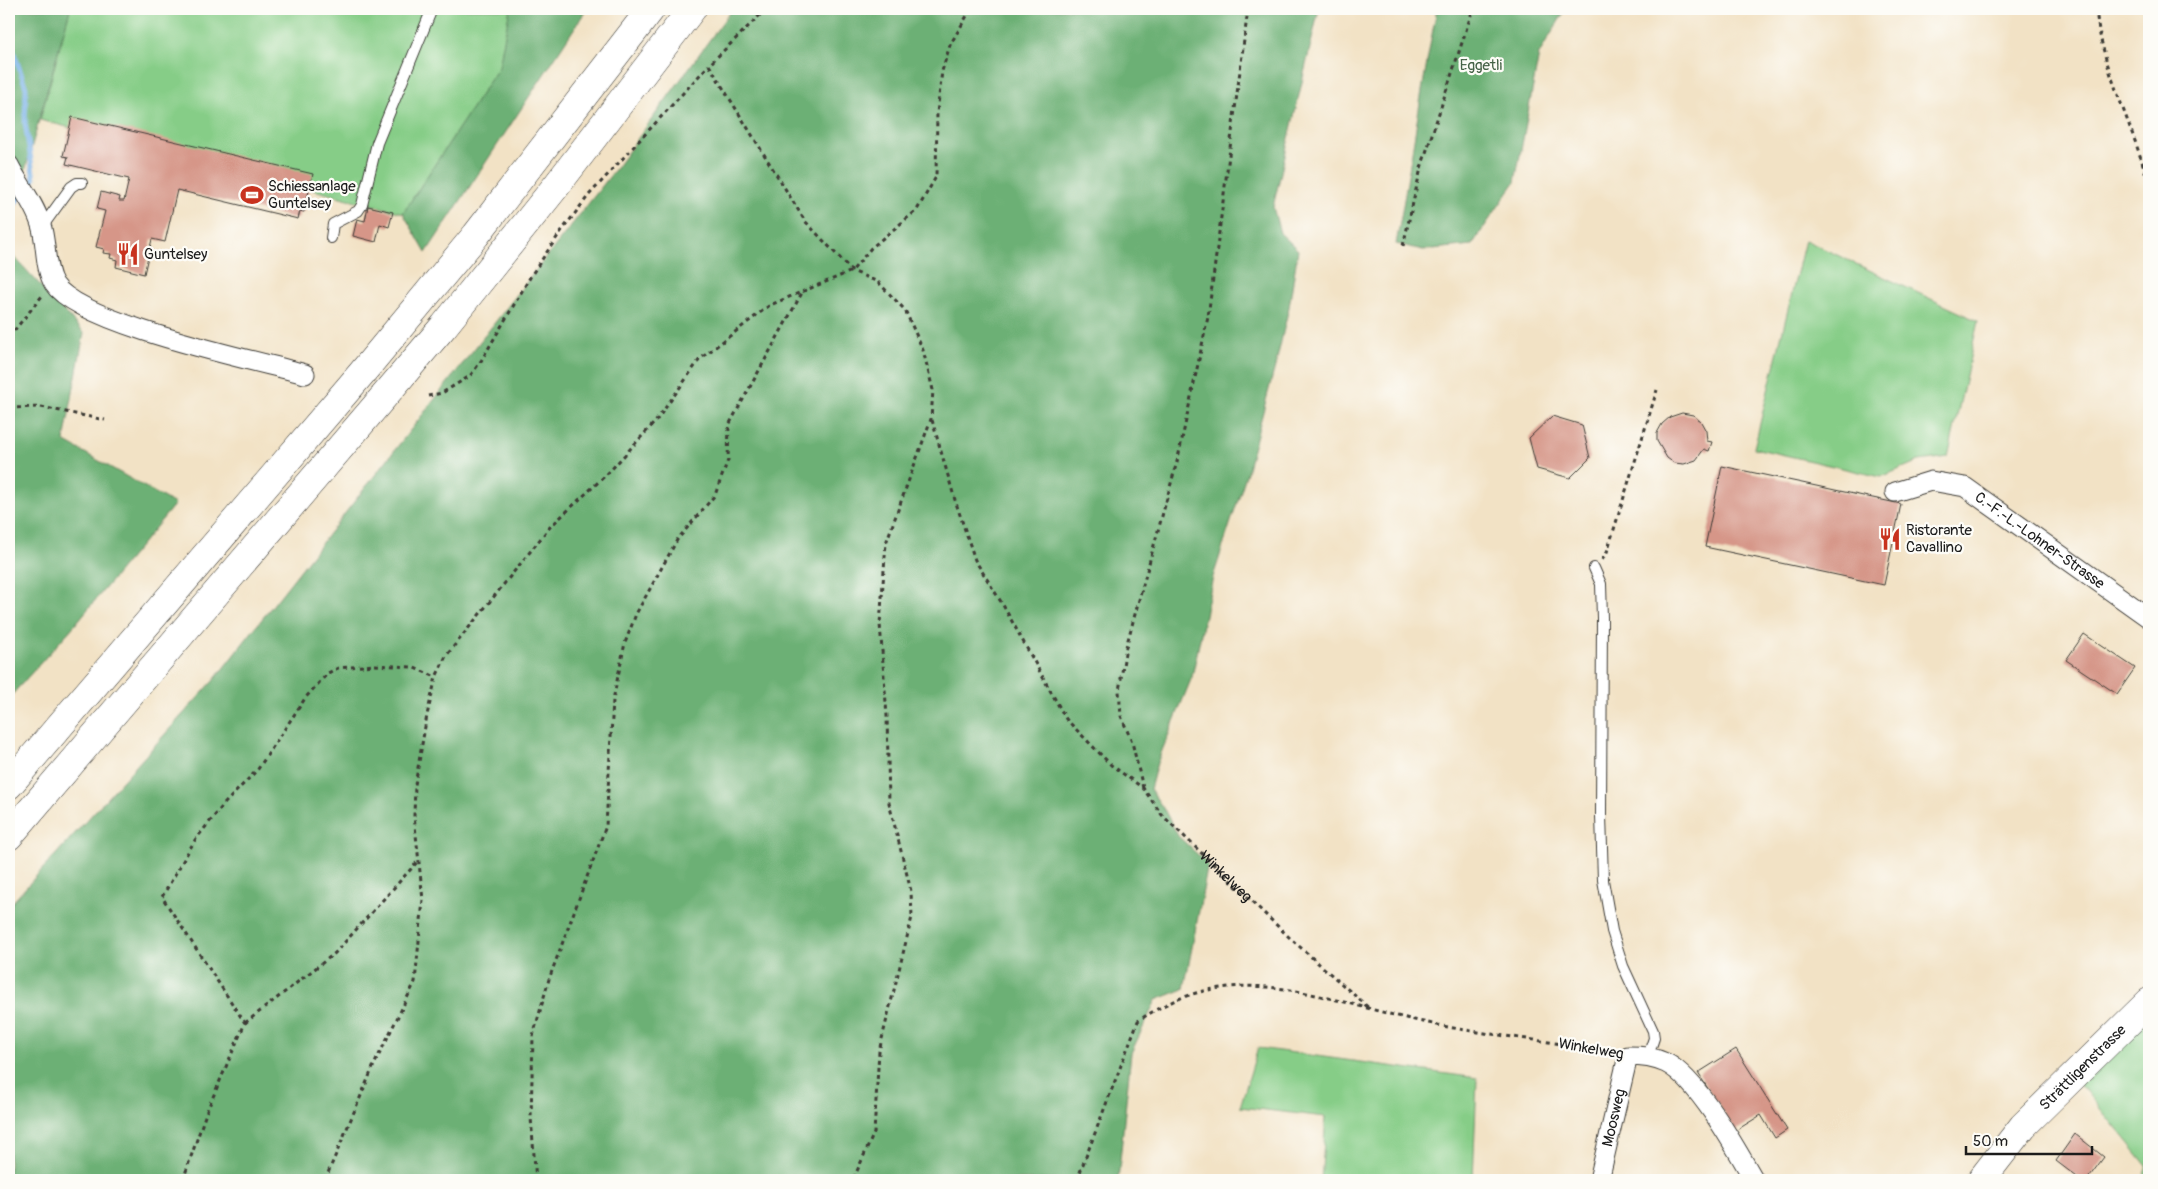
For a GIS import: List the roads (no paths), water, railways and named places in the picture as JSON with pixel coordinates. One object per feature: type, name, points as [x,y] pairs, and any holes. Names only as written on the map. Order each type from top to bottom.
[{"type":"main road","points":[[9,784],[402,325],[531,164],[650,9]]},
{"type":"main road","points":[[9,836],[444,326],[562,178],[692,9]]},
{"type":"main road","name":"Strättligenstrasse","points":[[1981,1180],[2024,1126],[2149,1002]]},
{"type":"street","points":[[9,165],[42,227],[49,272],[60,292],[82,307],[151,333],[305,374]]},
{"type":"street","name":"C.-F.-L.-Lohner-Strasse","points":[[1895,492],[1931,481],[1965,487],[2149,618]]},
{"type":"street","name":"Winkelweg","points":[[1628,1056],[1648,1056],[1667,1063],[1679,1071],[1730,1138],[1754,1180]]},
{"type":"street","name":"Moosweg","points":[[1599,1180],[1628,1056]]},
{"type":"lane","points":[[330,238],[333,224],[358,211],[362,205],[377,143],[432,9]]},
{"type":"lane","points":[[42,227],[72,187],[77,183],[82,183]]},
{"type":"lane","points":[[1594,568],[1601,584],[1602,618],[1600,815],[1603,880],[1612,931],[1620,959],[1653,1031],[1654,1038],[1648,1056]]},
{"type":"waterway","points":[[9,38],[26,88],[25,123],[34,179],[28,187]]},
{"type":"waterway","points":[[9,211],[22,194]]},
{"type":"place","name":"Schiessanlage Guntelsey","points":[[252,195]]},
{"type":"place","name":"Guntelsey","points":[[128,254]]},
{"type":"place","name":"Ristorante Cavallino","points":[[1890,539]]},
{"type":"park label","name":"Eggetli","points":[[1481,65]]}]
